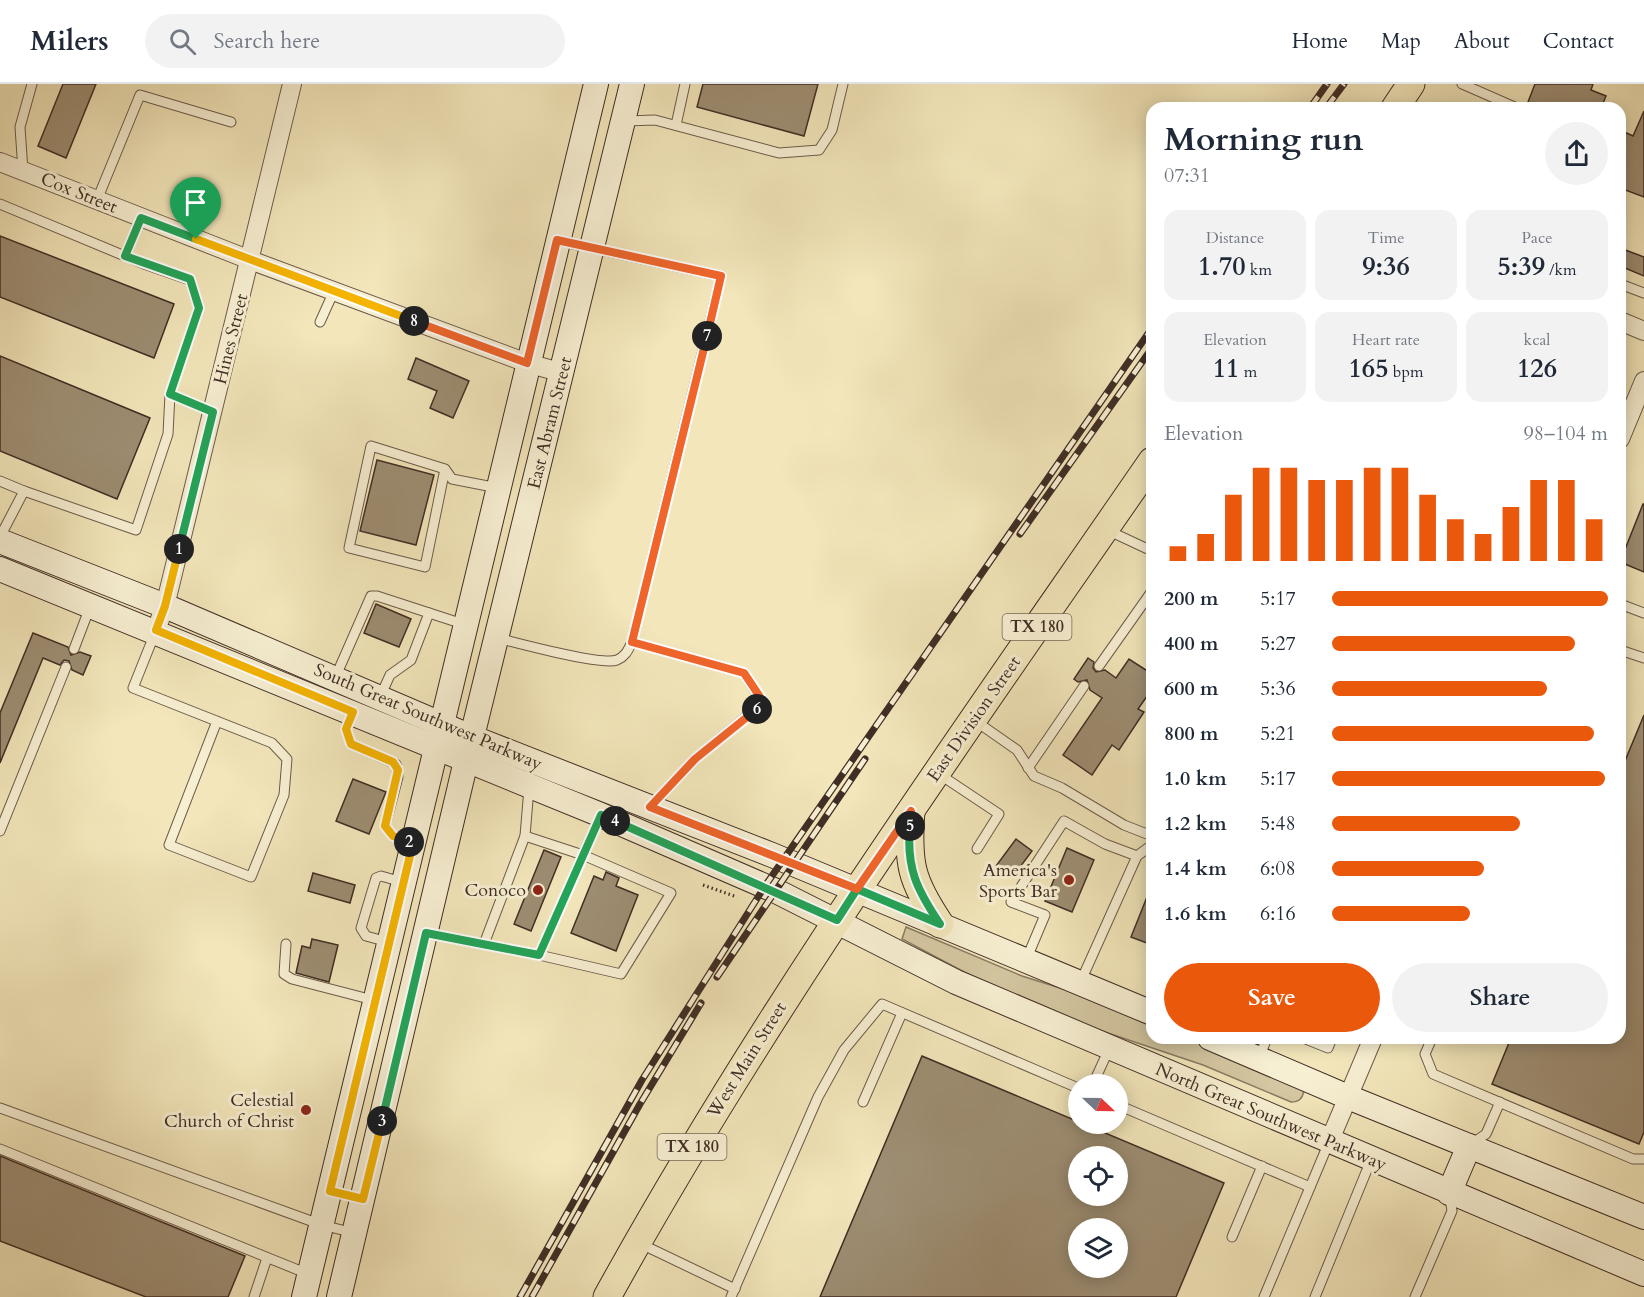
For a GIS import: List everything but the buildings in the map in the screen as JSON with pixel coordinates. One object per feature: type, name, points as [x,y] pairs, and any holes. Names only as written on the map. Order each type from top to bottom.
[{"type":"main road","name":"East Abram Street","points":[[307,1286],[527,363],[596,84]]},
{"type":"main road","name":"East Abram Street","points":[[339,1297],[419,966],[465,761],[563,373],[632,84]]},
{"type":"main road","points":[[1399,102],[1411,84]]},
{"type":"main road","name":"East Division Street","points":[[857,889],[1146,469]]},
{"type":"main road","name":"South Great Southwest Parkway","points":[[0,539],[165,606],[471,737],[857,889]]},
{"type":"main road","name":"South Great Southwest Parkway","points":[[0,569],[156,630],[465,761],[601,815],[837,920]]},
{"type":"main road","points":[[911,811],[908,846],[911,871],[920,894],[940,924]]},
{"type":"main road","points":[[857,889],[1146,1010]]},
{"type":"main road","name":"West Main Street","points":[[607,1297],[637,1242],[761,1036],[857,889]]},
{"type":"main road","name":"North Great Southwest Parkway","points":[[837,920],[956,982],[1644,1274]]},
{"type":"main road","points":[[388,949],[419,966]]},
{"type":"main road","points":[[1242,1044],[1263,1048],[1348,1097],[1644,1216]]},
{"type":"main road","points":[[1449,1193],[1469,1146]]},
{"type":"main road","points":[[330,1191],[363,1199]]},
{"type":"street","name":"Hines Street","points":[[156,630],[165,606],[292,84]]},
{"type":"street","name":"Cox Street","points":[[0,162],[250,260],[527,363],[563,373]]},
{"type":"street","points":[[1626,324],[1644,331]]},
{"type":"street","points":[[1626,424],[1644,381]]},
{"type":"street","points":[[1329,1142],[1370,1044]]},
{"type":"lane","points":[[23,171],[20,127],[32,84]]},
{"type":"lane","points":[[675,125],[685,84]]},
{"type":"lane","points":[[623,121],[654,120],[779,153],[819,150],[832,130],[843,84]]},
{"type":"lane","points":[[1462,84],[1503,102]]},
{"type":"lane","points":[[97,200],[140,95],[231,122]]},
{"type":"lane","points":[[0,204],[125,256],[190,279],[199,308],[170,394],[168,434],[136,530],[0,481]]},
{"type":"lane","points":[[125,256],[141,218]]},
{"type":"lane","points":[[496,638],[596,660],[615,661],[625,655],[632,642],[721,276],[557,240]]},
{"type":"lane","points":[[1626,286],[1644,292]]},
{"type":"lane","points":[[320,322],[334,291]]},
{"type":"lane","points":[[170,394],[213,412]]},
{"type":"lane","points":[[445,469],[425,567],[349,548],[371,446],[445,469],[452,478],[498,488]]},
{"type":"lane","points":[[0,539],[24,491]]},
{"type":"lane","points":[[1105,530],[1146,548]]},
{"type":"lane","points":[[335,678],[371,596],[465,625]]},
{"type":"lane","points":[[1099,666],[1146,599]]},
{"type":"lane","points":[[74,649],[90,605]]},
{"type":"lane","points":[[1626,606],[1644,613]]},
{"type":"lane","points":[[380,697],[390,675],[411,660],[429,613]]},
{"type":"lane","points":[[156,630],[133,688],[272,742],[287,759],[284,795],[251,877],[169,845],[217,721]]},
{"type":"lane","points":[[632,642],[744,673],[764,703],[695,759],[650,807]]},
{"type":"lane","points":[[1626,652],[1644,658]]},
{"type":"lane","points":[[0,831],[66,667]]},
{"type":"lane","points":[[1028,768],[1084,686]]},
{"type":"lane","points":[[353,712],[346,729],[351,744],[393,762],[398,770],[385,826],[393,836],[413,843]]},
{"type":"lane","points":[[973,720],[1017,750],[1034,776],[1062,788],[1124,825],[1146,834]]},
{"type":"lane","points":[[937,773],[999,814],[977,849]]},
{"type":"lane","points":[[484,944],[525,837],[530,786]]},
{"type":"lane","points":[[539,955],[601,815]]},
{"type":"lane","points":[[1026,960],[1045,915],[1011,902],[1064,821],[1105,844],[1137,856]]},
{"type":"lane","points":[[426,933],[621,974],[671,893],[583,855],[525,837]]},
{"type":"lane","points":[[1080,983],[1137,856],[1146,849]]},
{"type":"lane","points":[[286,944],[284,974],[292,979],[376,1000]]},
{"type":"lane","points":[[637,1242],[733,1293],[818,1097],[844,1050],[882,1004],[1068,1084]]},
{"type":"lane","points":[[863,1102],[902,1013]]},
{"type":"lane","points":[[1318,1044],[1328,1048],[1330,1044]]},
{"type":"lane","points":[[1429,1044],[1425,1054],[1433,1074],[1633,1159],[1644,1159]]},
{"type":"lane","points":[[1097,1074],[1110,1046]]},
{"type":"lane","points":[[1469,1146],[1486,1134],[1500,1102]]},
{"type":"lane","points":[[0,1108],[322,1225],[355,1233]]},
{"type":"lane","points":[[1128,1109],[1310,1187]]},
{"type":"lane","points":[[1264,1297],[1329,1142]]},
{"type":"lane","points":[[0,1149],[267,1258],[307,1286]]},
{"type":"lane","points":[[1315,1297],[1371,1160]]},
{"type":"lane","points":[[1232,1237],[1262,1166]]},
{"type":"lane","points":[[1415,1297],[1452,1211],[1449,1193]]},
{"type":"lane","points":[[254,1297],[267,1258]]},
{"type":"shaded area","points":[[906,927],[1022,976],[1117,1006],[1146,1018],[1146,1044],[1208,1044],[1296,1081],[1304,1091],[1300,1100],[1291,1102],[1203,1065],[1093,1028],[983,982],[902,939]]},
{"type":"railway","points":[[1314,102],[1327,84]]},
{"type":"railway","points":[[1330,102],[1344,84]]},
{"type":"railway","points":[[520,1297],[642,1080],[765,886],[1146,337]]},
{"type":"railway","points":[[1020,534],[1146,356]]},
{"type":"railway","points":[[717,977],[865,759]]},
{"type":"railway","points":[[532,1297],[640,1104],[701,1003]]},
{"type":"place","name":"America's Sports Bar","points":[[1069,880]]},
{"type":"place","name":"Conoco","points":[[538,890]]},
{"type":"place","name":"Celestial Church of Christ","points":[[306,1110]]},
{"type":"route","points":[[196,239],[141,218],[125,256],[190,279],[199,308],[170,394],[213,412],[165,606],[156,630],[353,712],[346,729],[351,744],[393,762],[398,770],[385,826],[393,836],[413,843],[330,1191],[363,1199],[426,933],[539,955],[601,815],[837,920],[857,889],[940,924],[920,894],[911,871],[908,846],[911,811],[857,889],[650,807],[695,759],[764,703],[744,673],[632,642],[721,276],[557,240],[527,363],[196,239]]}]
